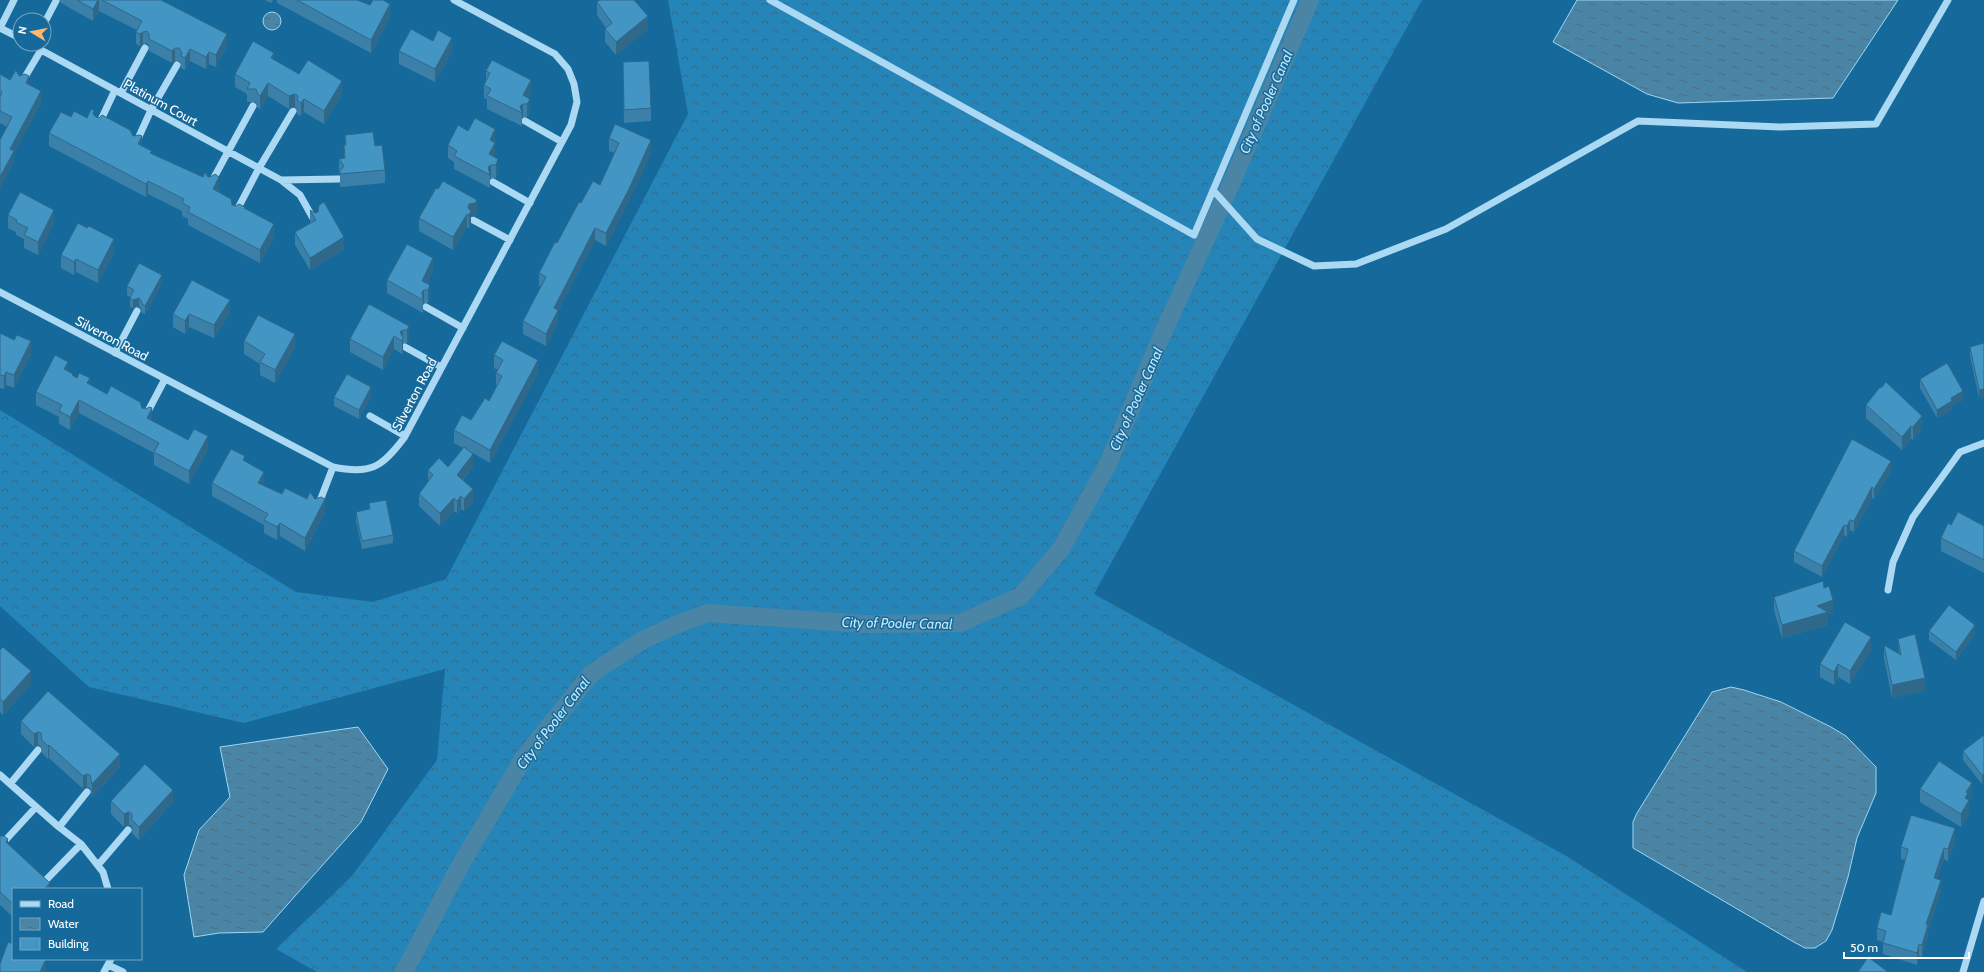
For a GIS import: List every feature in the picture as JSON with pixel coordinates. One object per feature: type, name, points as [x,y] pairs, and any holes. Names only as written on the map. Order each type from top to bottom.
[{"type":"street","points":[[12,34],[1,29],[14,0]]},
{"type":"street","points":[[50,12],[56,0]]},
{"type":"street","name":"Silverton Road","points":[[0,292],[333,467],[354,472],[372,467],[388,459],[405,436],[574,120],[577,102],[574,84],[568,69],[555,54],[454,0]]},
{"type":"street","points":[[770,0],[1194,235],[1294,0]]},
{"type":"street","points":[[1214,190],[1258,239],[1314,266],[1356,264],[1446,229],[1638,121],[1780,127],[1876,124],[1948,0]]},
{"type":"street","points":[[98,126],[145,48]]},
{"type":"street","points":[[21,84],[40,52]]},
{"type":"street","name":"Platinum Court","points":[[45,52],[281,180],[300,195],[315,221]]},
{"type":"street","points":[[135,145],[151,110],[177,65]]},
{"type":"street","points":[[210,185],[253,106]]},
{"type":"street","points":[[235,214],[258,168],[293,111]]},
{"type":"street","points":[[525,121],[562,142]]},
{"type":"street","points":[[281,180],[339,179]]},
{"type":"street","points":[[493,182],[530,203]]},
{"type":"street","points":[[473,220],[510,240]]},
{"type":"street","points":[[426,306],[462,328]]},
{"type":"street","points":[[116,353],[137,311]]},
{"type":"street","points":[[405,347],[441,368]]},
{"type":"street","points":[[144,417],[165,379]]},
{"type":"street","points":[[370,416],[405,436]]},
{"type":"street","points":[[1888,590],[1893,562],[1912,517],[1960,452],[1984,443]]},
{"type":"street","points":[[318,508],[333,467]]},
{"type":"street","points":[[10,784],[38,750]]},
{"type":"street","points":[[0,775],[59,827],[81,844],[103,872],[108,888]]},
{"type":"street","points":[[59,827],[87,792]]},
{"type":"street","points":[[1,845],[36,807]]},
{"type":"street","points":[[98,864],[128,830]]},
{"type":"street","points":[[46,880],[81,844]]},
{"type":"street","points":[[1964,972],[1984,901]]},
{"type":"street","points":[[104,972],[109,962],[123,972]]},
{"type":"green space","points":[[668,0],[1422,0],[1094,594],[1568,857],[1747,972],[317,972],[276,949],[352,876],[437,760],[445,669],[244,723],[89,687],[0,606],[0,410],[296,592],[373,602],[446,579],[688,114]]},
{"type":"water","points":[[1577,0],[1898,0],[1833,98],[1678,103],[1647,94],[1553,42]]},
{"type":"water","points":[[272,12],[276,13],[280,17],[280,25],[276,29],[272,30],[268,29],[264,25],[263,21],[264,17],[268,13]]},
{"type":"water","points":[[1731,687],[1781,702],[1831,727],[1846,736],[1876,767],[1876,793],[1857,838],[1848,877],[1832,930],[1826,941],[1815,948],[1805,948],[1792,941],[1633,848],[1633,822],[1637,813],[1712,692]]},
{"type":"water","points":[[358,727],[388,769],[361,822],[263,932],[219,933],[194,937],[184,875],[199,830],[230,797],[220,747]]},
{"type":"building","points":[[77,0],[98,0],[93,9]]},
{"type":"building","points":[[102,0],[161,0],[227,34],[216,55],[209,52],[206,57],[190,49],[185,58],[181,56],[182,53],[179,48],[175,48],[172,51],[149,39],[149,34],[147,31],[140,34],[136,32],[142,21]]},
{"type":"building","points":[[297,0],[357,0],[370,5],[373,0],[383,0],[390,4],[371,40]]},
{"type":"building","points":[[600,0],[634,0],[648,16],[616,42],[605,29],[612,23],[597,2]]},
{"type":"building","points":[[411,29],[433,41],[438,30],[452,38],[435,69],[399,51]]},
{"type":"building","points":[[253,41],[274,53],[271,58],[299,74],[308,60],[342,81],[324,111],[304,99],[301,103],[297,101],[298,96],[295,94],[289,96],[268,83],[260,96],[258,95],[256,89],[247,89],[250,83],[235,74]]},
{"type":"building","points":[[492,60],[531,80],[523,95],[530,99],[527,104],[520,106],[522,113],[487,96],[491,89],[484,85],[490,73],[486,71]]},
{"type":"building","points":[[649,61],[651,108],[624,110],[623,62]]},
{"type":"building","points":[[16,70],[19,76],[25,74],[29,76],[26,83],[41,91],[10,149],[14,151],[0,177],[0,140],[12,117],[0,111],[0,97],[2,92],[0,91],[0,74],[10,80]]},
{"type":"building","points":[[91,109],[94,110],[93,114],[96,117],[99,118],[102,115],[130,130],[133,136],[142,136],[138,144],[152,151],[150,153],[203,177],[205,172],[208,177],[215,174],[219,177],[213,189],[231,199],[232,205],[236,206],[239,204],[274,224],[260,250],[188,212],[190,207],[182,203],[184,199],[148,181],[146,184],[49,133],[61,112],[71,117],[74,111],[87,118]]},
{"type":"building","points":[[475,118],[495,129],[490,140],[495,143],[489,154],[498,159],[496,165],[491,165],[488,167],[490,175],[454,156],[457,151],[448,145],[458,125],[468,131]]},
{"type":"building","points":[[615,124],[651,140],[629,189],[606,233],[595,228],[554,308],[558,310],[546,334],[523,321],[546,277],[539,273],[555,242],[557,243],[579,202],[581,203],[593,181],[600,185],[619,143],[609,138]]},
{"type":"building","points":[[373,132],[375,146],[382,145],[385,170],[340,174],[340,171],[344,166],[339,159],[345,158],[345,135]]},
{"type":"building","points":[[443,181],[477,200],[475,203],[469,204],[468,208],[471,211],[469,215],[467,214],[453,237],[419,218],[436,188],[438,189]]},
{"type":"building","points":[[20,192],[54,210],[38,242],[24,235],[28,228],[16,222],[17,220],[8,215]]},
{"type":"building","points":[[324,202],[344,237],[310,258],[295,232],[316,220],[310,210],[315,213],[318,212],[319,205]]},
{"type":"building","points":[[78,223],[87,228],[89,226],[114,239],[98,270],[76,259],[74,262],[61,255]]},
{"type":"building","points":[[407,244],[433,258],[422,281],[430,285],[428,290],[424,290],[422,292],[423,300],[387,280]]},
{"type":"building","points":[[139,263],[162,275],[145,306],[139,298],[133,300],[130,298],[134,290],[127,286]]},
{"type":"building","points":[[192,280],[230,300],[214,325],[189,314],[185,321],[173,314]]},
{"type":"building","points":[[369,304],[409,326],[407,330],[400,332],[403,338],[402,341],[394,336],[383,357],[350,339]]},
{"type":"building","points":[[258,315],[295,334],[275,370],[260,362],[265,354],[244,341]]},
{"type":"building","points":[[0,333],[14,340],[17,335],[31,341],[14,375],[6,372],[4,376],[0,375]]},
{"type":"building","points":[[502,341],[538,360],[490,450],[454,430],[462,415],[471,420],[485,398],[489,401],[502,376],[496,373],[503,360],[494,355]]},
{"type":"building","points":[[1984,343],[1984,389],[1979,390],[1970,347]]},
{"type":"building","points":[[55,355],[68,362],[64,369],[73,374],[72,375],[77,378],[79,373],[90,378],[87,383],[107,394],[111,386],[140,402],[142,408],[152,408],[147,418],[188,440],[194,429],[208,436],[189,471],[154,452],[159,443],[79,400],[70,417],[59,411],[62,405],[36,392]]},
{"type":"building","points":[[1947,363],[1963,391],[1951,398],[1952,401],[1937,410],[1920,379]]},
{"type":"building","points":[[347,374],[371,387],[359,410],[334,397]]},
{"type":"building","points":[[1886,382],[1922,416],[1902,437],[1866,405],[1880,387],[1881,388]]},
{"type":"building","points":[[1852,439],[1891,461],[1874,489],[1872,487],[1854,521],[1850,520],[1847,526],[1844,525],[1822,566],[1794,551]]},
{"type":"building","points":[[464,447],[473,454],[457,475],[473,489],[464,499],[461,496],[457,501],[454,498],[440,513],[419,494],[433,475],[428,470],[439,458],[448,467]]},
{"type":"building","points":[[231,449],[245,456],[243,460],[264,472],[258,483],[282,494],[285,488],[307,499],[310,492],[315,499],[321,497],[325,499],[305,538],[280,523],[277,527],[264,520],[268,514],[212,483]]},
{"type":"building","points":[[386,500],[393,535],[362,541],[356,512],[370,509],[369,503]]},
{"type":"building","points":[[1958,512],[1984,526],[1984,560],[1941,538],[1948,523],[1951,525]]},
{"type":"building","points":[[1823,581],[1824,588],[1829,586],[1833,600],[1817,606],[1828,612],[1782,625],[1774,597]]},
{"type":"building","points":[[1949,605],[1975,625],[1956,652],[1929,631]]},
{"type":"building","points":[[1845,622],[1871,637],[1850,671],[1838,664],[1834,672],[1820,664]]},
{"type":"building","points":[[1915,634],[1925,678],[1892,685],[1884,645],[1901,655],[1898,639]]},
{"type":"building","points":[[3,647],[31,671],[3,702],[0,699],[0,650]]},
{"type":"building","points":[[48,691],[120,754],[92,784],[90,775],[87,774],[83,776],[42,740],[41,733],[38,732],[34,734],[21,721]]},
{"type":"building","points":[[1984,735],[1984,774],[1982,775],[1963,751]]},
{"type":"building","points":[[1939,761],[1972,783],[1966,792],[1968,793],[1965,798],[1969,800],[1961,814],[1920,789]]},
{"type":"building","points":[[145,764],[173,790],[139,827],[132,820],[132,814],[129,812],[124,814],[111,801]]},
{"type":"building","points":[[1911,815],[1955,828],[1948,849],[1944,848],[1934,878],[1941,880],[1926,924],[1928,925],[1922,945],[1919,944],[1917,953],[1883,943],[1886,931],[1877,928],[1881,912],[1891,915],[1908,849],[1901,847]]},
{"type":"building","points":[[0,836],[4,836],[8,839],[6,842],[50,883],[45,888],[12,888],[12,903],[0,892]]},
{"type":"building","points":[[8,942],[12,944],[12,960],[46,960],[40,972],[0,972],[0,964]]},
{"type":"building","points":[[1868,957],[1888,972],[1858,972]]},
{"type":"waterway","name":"City of Pooler Canal","points":[[404,972],[461,864],[523,759],[592,673],[641,641],[675,625],[708,613],[865,624],[960,623],[1021,596],[1061,549],[1109,462],[1162,335],[1228,191],[1310,0]]}]
